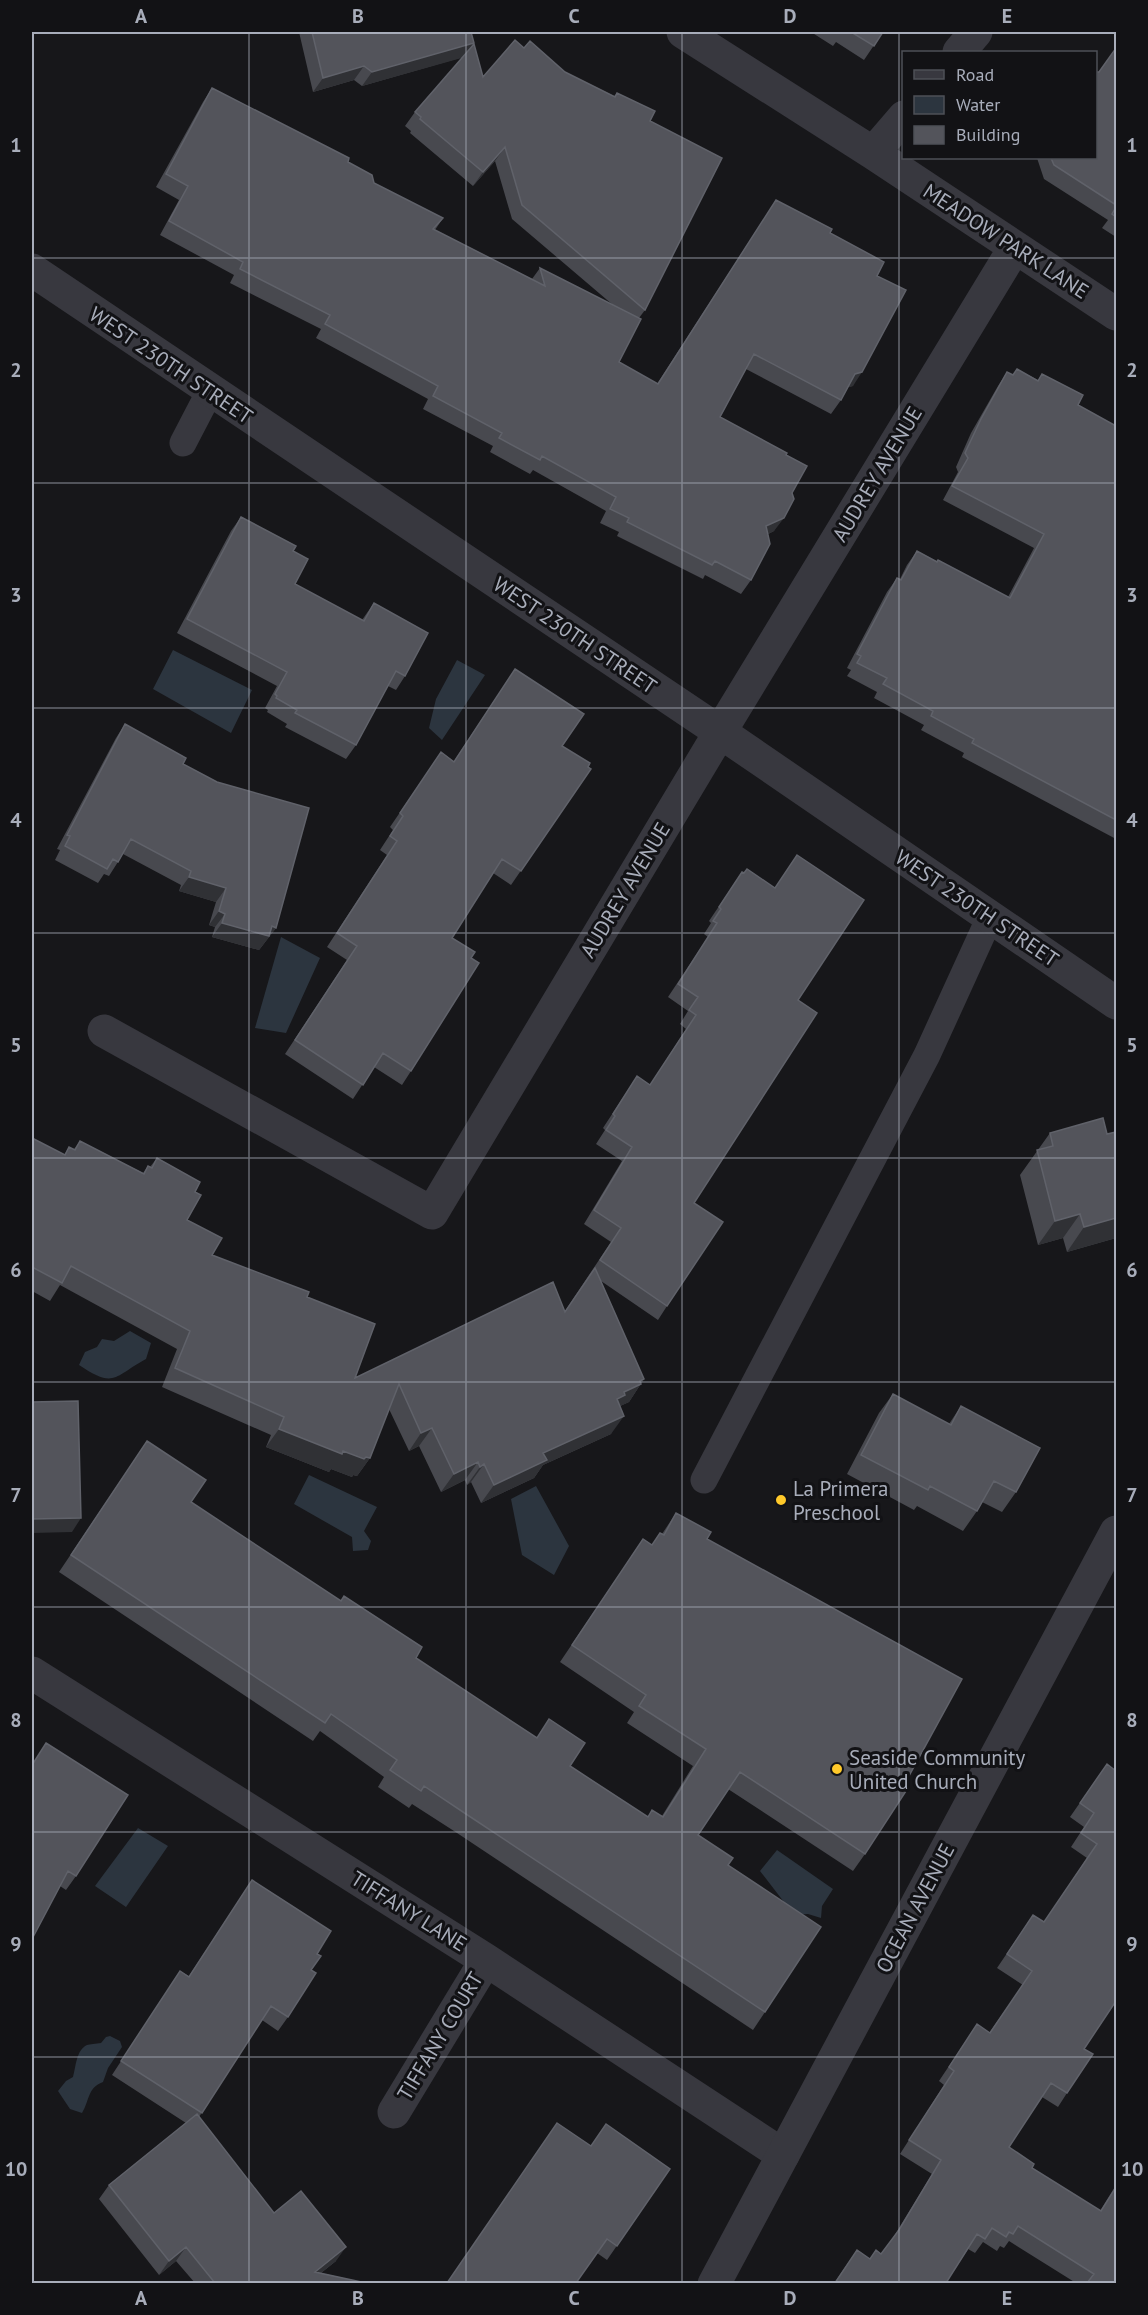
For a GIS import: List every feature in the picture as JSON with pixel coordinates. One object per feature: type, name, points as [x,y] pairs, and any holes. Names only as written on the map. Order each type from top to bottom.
[{"type":"street","name":"MEADOW PARK LANE","points":[[683,32],[873,153],[1116,314]]},
{"type":"street","points":[[959,51],[976,32]]},
{"type":"street","points":[[873,153],[902,118]]},
{"type":"street","name":"AUDREY AVENUE","points":[[104,1031],[432,1213],[720,732],[1015,247]]},
{"type":"street","name":"WEST 230TH STREET","points":[[32,270],[720,732],[1116,1003]]},
{"type":"street","name":"OCEAN AVENUE","points":[[714,2283],[1116,1532]]},
{"type":"street","name":"TIFFANY LANE","points":[[32,1673],[486,1960],[783,2155]]},
{"type":"street","name":"TIFFANY COURT","points":[[394,2112],[486,1960]]},
{"type":"lane","points":[[183,443],[210,391]]},
{"type":"lane","points":[[704,1480],[927,1055],[990,917]]},
{"type":"water","points":[[173,650],[252,690],[231,733],[153,689]]},
{"type":"water","points":[[457,660],[485,675],[442,740],[429,728],[436,699]]},
{"type":"water","points":[[281,937],[320,958],[286,1033],[255,1028]]},
{"type":"water","points":[[130,1331],[151,1343],[146,1359],[114,1378],[100,1377],[79,1365],[85,1352],[97,1347],[102,1339],[114,1341]]},
{"type":"water","points":[[309,1475],[377,1507],[364,1531],[371,1541],[368,1550],[353,1551],[352,1537],[294,1504]]},
{"type":"water","points":[[536,1486],[569,1546],[554,1575],[522,1555],[511,1499]]},
{"type":"water","points":[[138,1828],[168,1846],[126,1907],[95,1886]]},
{"type":"water","points":[[777,1850],[833,1889],[822,1906],[821,1918],[808,1914],[794,1915],[760,1871]]},
{"type":"water","points":[[110,2036],[120,2041],[122,2047],[108,2068],[103,2082],[91,2091],[82,2113],[70,2109],[58,2091],[66,2081],[73,2077],[83,2047],[101,2043]]},
{"type":"building","points":[[312,32],[471,32],[474,43],[372,72],[364,66],[323,78]]},
{"type":"building","points":[[851,32],[883,32],[874,46]]},
{"type":"building","points":[[515,40],[524,48],[530,41],[565,72],[615,97],[617,93],[655,111],[650,121],[722,158],[645,310],[522,205],[505,147],[483,172],[420,119],[421,117],[415,112],[474,44],[483,77]]},
{"type":"building","points":[[1116,48],[1116,205],[1054,165],[1051,159],[1097,159],[1097,72]]},
{"type":"building","points":[[212,88],[349,158],[348,162],[372,175],[374,183],[443,218],[433,229],[545,286],[540,268],[641,319],[619,362],[658,384],[776,200],[832,229],[830,233],[884,262],[877,276],[906,290],[862,372],[855,374],[841,400],[754,354],[720,417],[807,466],[792,493],[794,499],[784,518],[766,526],[770,544],[751,580],[715,561],[712,565],[627,522],[629,518],[610,509],[616,497],[542,456],[540,460],[499,438],[502,433],[433,396],[438,386],[325,324],[330,315],[240,269],[243,262],[169,221],[188,186],[166,174]]},
{"type":"building","points":[[1017,369],[1038,381],[1042,374],[1083,395],[1078,405],[1116,426],[1116,820],[972,743],[974,739],[931,716],[933,711],[883,684],[887,678],[857,663],[861,656],[857,654],[897,578],[901,580],[917,551],[1010,598],[1044,534],[952,486],[968,458],[965,453],[981,419],[1007,372],[1013,375]]},
{"type":"building","points":[[241,517],[296,546],[293,551],[308,559],[295,584],[364,621],[374,603],[428,633],[405,676],[396,671],[356,745],[295,713],[297,710],[276,698],[275,694],[287,672],[187,619]]},
{"type":"building","points":[[515,669],[584,714],[562,746],[590,763],[588,767],[591,769],[521,871],[502,859],[452,938],[475,952],[471,958],[479,963],[411,1071],[383,1053],[363,1085],[295,1040],[357,946],[337,933],[397,841],[390,836],[403,816],[400,813],[441,752],[454,762]]},
{"type":"building","points":[[125,724],[186,758],[183,764],[217,782],[309,808],[276,928],[272,926],[269,936],[222,923],[225,914],[219,911],[226,888],[189,877],[191,871],[131,839],[118,862],[113,859],[107,869],[65,846],[70,836],[67,835]]},
{"type":"building","points":[[797,855],[864,900],[798,1000],[817,1013],[694,1203],[723,1222],[667,1306],[600,1260],[621,1228],[594,1210],[632,1147],[606,1130],[615,1116],[613,1114],[637,1076],[650,1085],[696,1015],[689,1010],[698,997],[678,984],[717,923],[713,921],[721,909],[719,907],[742,872],[744,873],[747,869],[775,888]]},
{"type":"building","points":[[1103,1118],[1107,1134],[1116,1132],[1116,1218],[1084,1227],[1080,1214],[1055,1221],[1037,1150],[1053,1146],[1050,1133]]},
{"type":"building","points":[[32,1138],[65,1155],[69,1147],[75,1150],[80,1141],[144,1174],[148,1166],[152,1168],[157,1158],[200,1182],[195,1192],[201,1195],[187,1220],[222,1238],[212,1255],[309,1292],[307,1297],[375,1324],[355,1378],[553,1282],[565,1312],[595,1268],[644,1379],[640,1381],[641,1384],[624,1392],[625,1395],[617,1399],[624,1416],[543,1453],[547,1460],[494,1485],[484,1464],[480,1467],[478,1462],[454,1474],[432,1428],[421,1433],[399,1384],[370,1458],[364,1459],[343,1451],[342,1454],[279,1429],[284,1417],[175,1368],[190,1331],[71,1266],[62,1283],[32,1267]]},
{"type":"building","points":[[893,1394],[951,1425],[961,1406],[1040,1448],[1016,1492],[994,1481],[977,1511],[930,1486],[928,1490],[861,1455]]},
{"type":"building","points":[[78,1401],[81,1518],[32,1519],[32,1402]]},
{"type":"building","points":[[147,1441],[206,1480],[191,1502],[341,1601],[344,1596],[422,1647],[416,1658],[537,1738],[549,1719],[585,1743],[570,1766],[648,1817],[652,1810],[663,1817],[706,1749],[639,1706],[646,1695],[572,1645],[643,1539],[652,1545],[660,1533],[664,1535],[676,1513],[711,1532],[707,1539],[962,1679],[904,1785],[908,1788],[865,1854],[740,1772],[698,1835],[733,1858],[728,1865],[821,1927],[765,2012],[424,1786],[421,1791],[390,1770],[397,1760],[331,1714],[325,1723],[71,1555]]},
{"type":"building","points":[[46,1743],[128,1795],[76,1876],[68,1871],[32,1939],[32,1760],[34,1762]]},
{"type":"building","points":[[1107,1764],[1116,1771],[1116,2001],[1084,2049],[1093,2054],[1067,2093],[1051,2083],[1009,2147],[1034,2164],[1032,2168],[1101,2211],[1116,2187],[1116,2283],[1087,2283],[1094,2274],[1018,2226],[1013,2234],[1009,2232],[1006,2237],[992,2228],[985,2239],[977,2234],[946,2283],[835,2283],[857,2250],[870,2259],[876,2250],[881,2254],[899,2230],[941,2160],[909,2140],[954,2071],[949,2067],[977,2024],[990,2033],[1032,1971],[1007,1954],[1033,1915],[1044,1922],[1097,1844],[1081,1833],[1094,1813],[1080,1803]]},
{"type":"building","points":[[252,1880],[331,1931],[317,1954],[321,1956],[311,1970],[316,1973],[288,2017],[271,2006],[202,2113],[121,2061],[180,1971],[189,1977]]},
{"type":"building","points":[[197,2114],[274,2213],[301,2191],[346,2247],[315,2272],[366,2283],[215,2283],[186,2247],[169,2261],[109,2185]]},
{"type":"building","points":[[557,2123],[591,2146],[606,2124],[670,2169],[617,2246],[607,2239],[576,2283],[447,2283]]},
{"type":"place","name":"La Primera Preschool","points":[[781,1500]]},
{"type":"place","name":"Seaside Community United Church","points":[[837,1769]]}]
